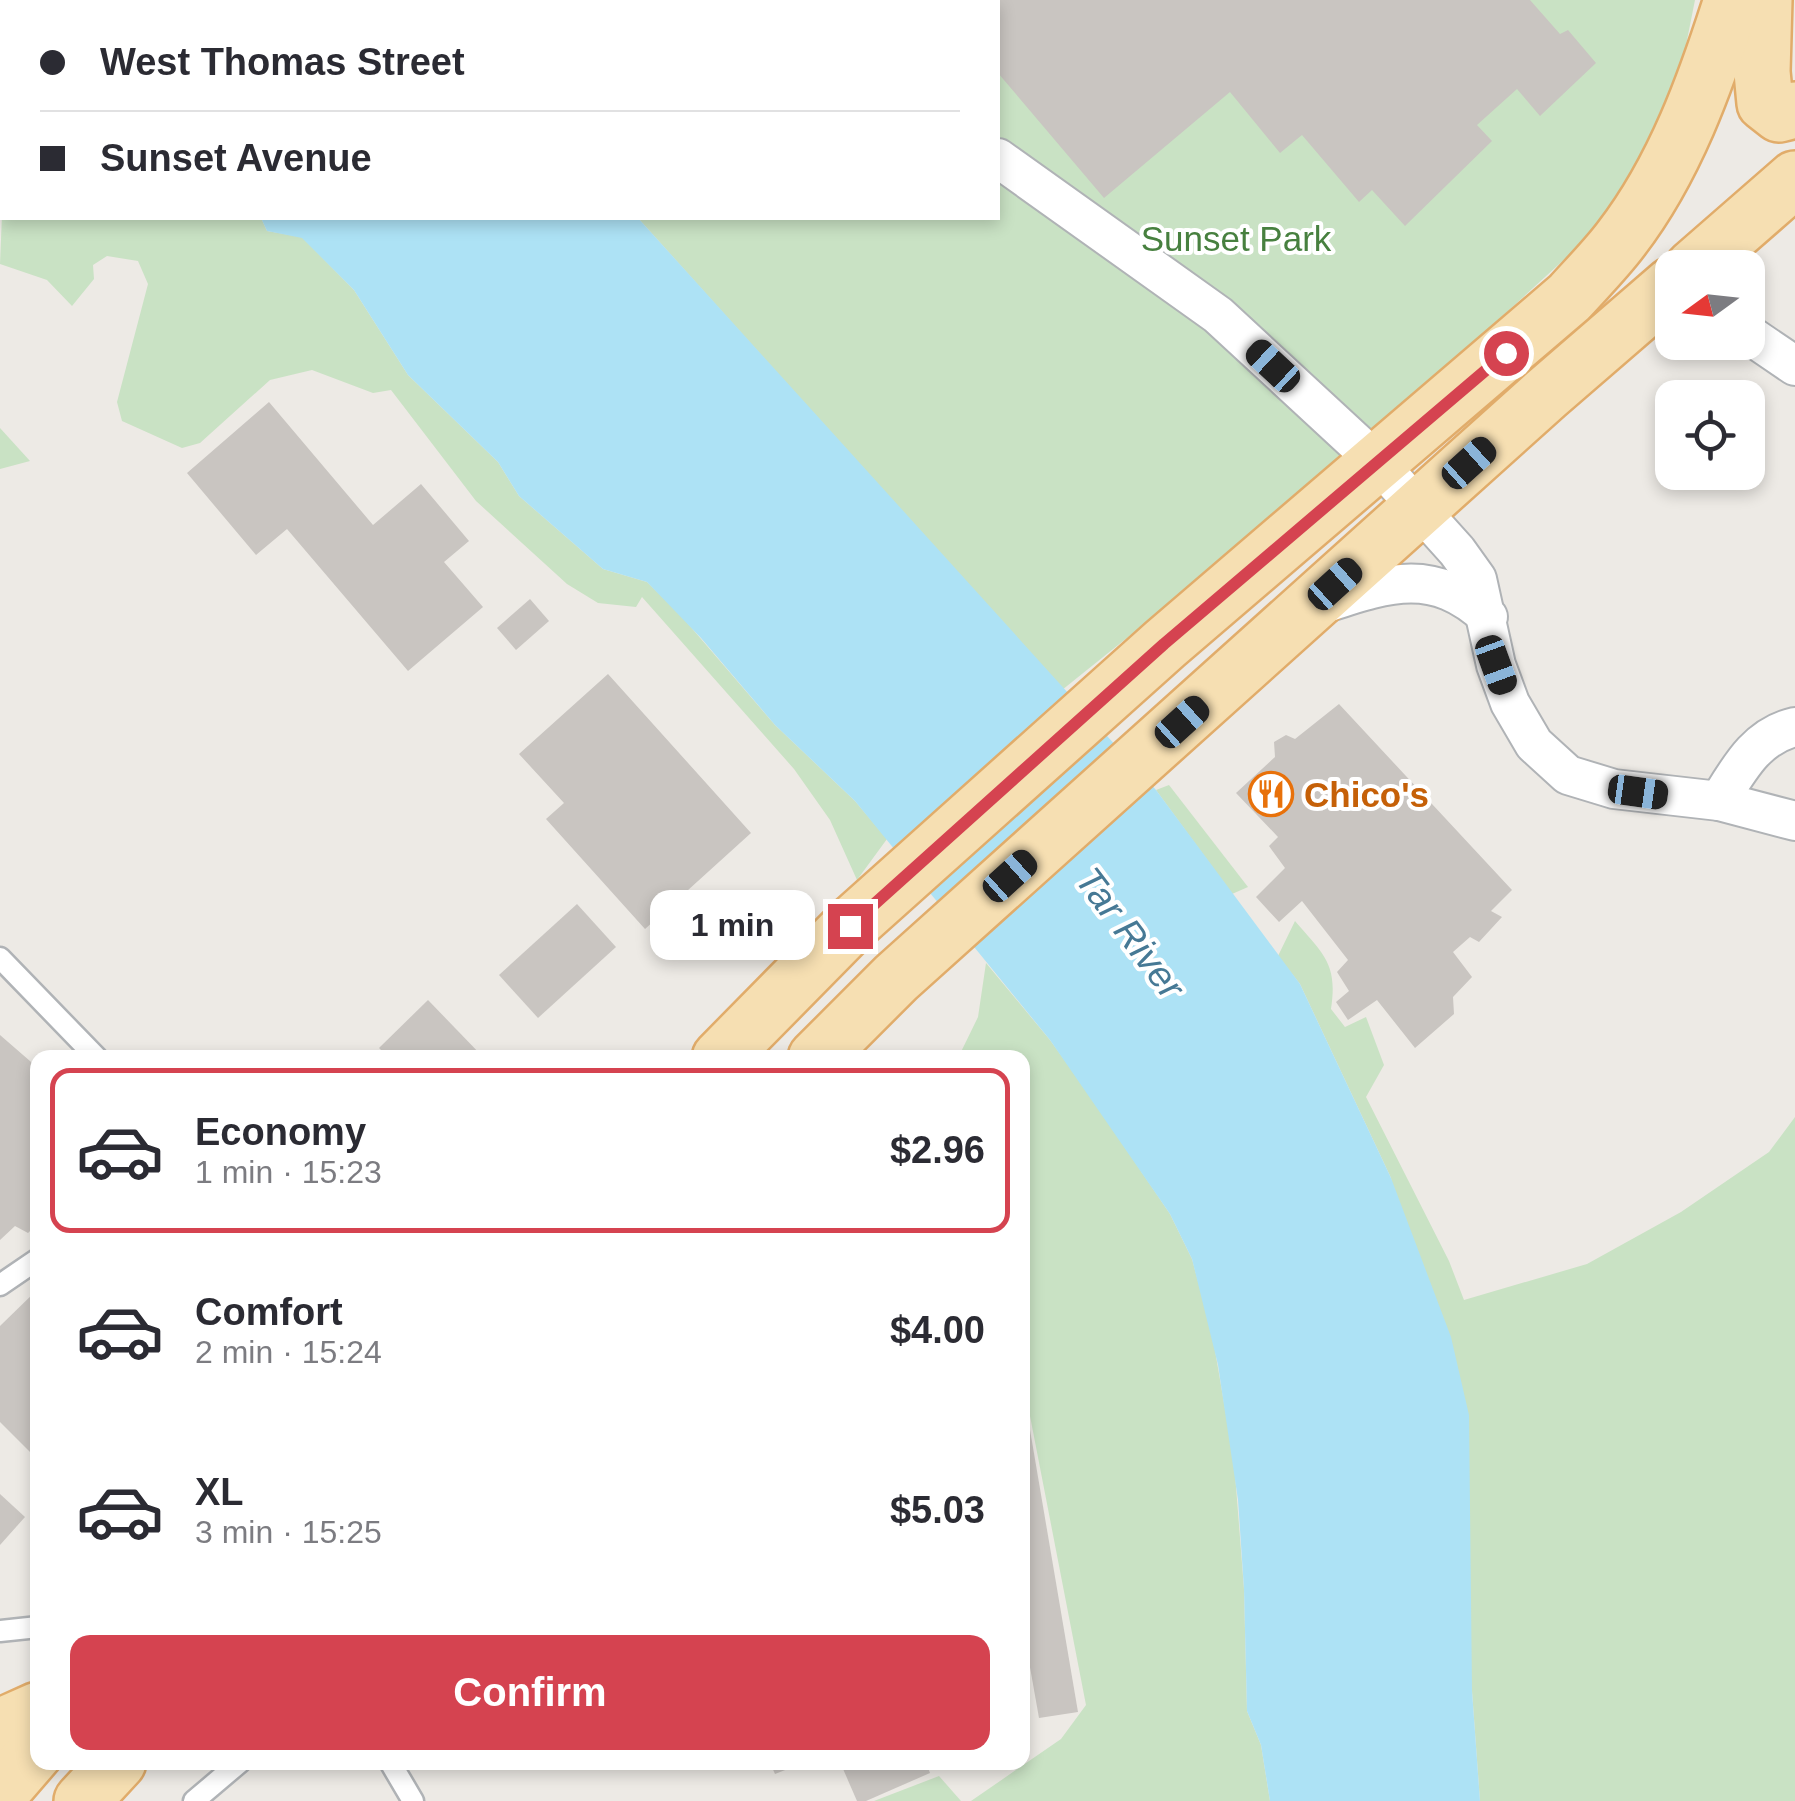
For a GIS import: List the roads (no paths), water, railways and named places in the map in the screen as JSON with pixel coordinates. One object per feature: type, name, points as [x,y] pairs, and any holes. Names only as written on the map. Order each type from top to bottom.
[{"type":"main road","points":[[728,1050],[850,926],[1164,644],[1570,297],[1622,238],[1670,158],[1707,80],[1732,0]]},
{"type":"main road","points":[[1764,0],[1765,103],[1779,114],[1795,110]]},
{"type":"main road","points":[[1716,250],[1795,178]]},
{"type":"main road","points":[[824,1050],[896,978],[1418,509],[1655,304]]},
{"type":"main road","points":[[0,1726],[30,1713]]},
{"type":"main road","points":[[0,1793],[30,1758]]},
{"type":"street","points":[[1000,159],[1218,315],[1377,462],[1477,579],[1496,665],[1510,703],[1534,744],[1568,775],[1614,789],[1718,801],[1795,822]]},
{"type":"street","points":[[1765,346],[1795,366]]},
{"type":"street","points":[[1307,609],[1384,584],[1425,583],[1468,599],[1488,617]]},
{"type":"street","points":[[1718,801],[1750,753],[1776,732],[1795,727]]},
{"type":"lane","points":[[0,958],[89,1050]]},
{"type":"lane","points":[[0,1284],[30,1264]]},
{"type":"lane","points":[[0,1631],[30,1628]]},
{"type":"lane","points":[[194,1801],[231,1770]]},
{"type":"lane","points":[[395,1770],[414,1801]]},
{"type":"water","name":"Tar River","points":[[262,220],[640,220],[1156,790],[1300,984],[1391,1178],[1451,1337],[1469,1415],[1472,1691],[1480,1801],[1270,1801],[1261,1745],[1247,1711],[1238,1500],[1218,1365],[1192,1259],[1170,1214],[1050,1040],[855,801],[775,725],[647,582],[603,569],[519,496],[498,462],[408,375],[354,290],[302,238],[267,231]]},
{"type":"place","name":"Chico's","points":[[1271,794]]},
{"type":"park label","name":"Sunset Park","points":[[1236,238]]}]
